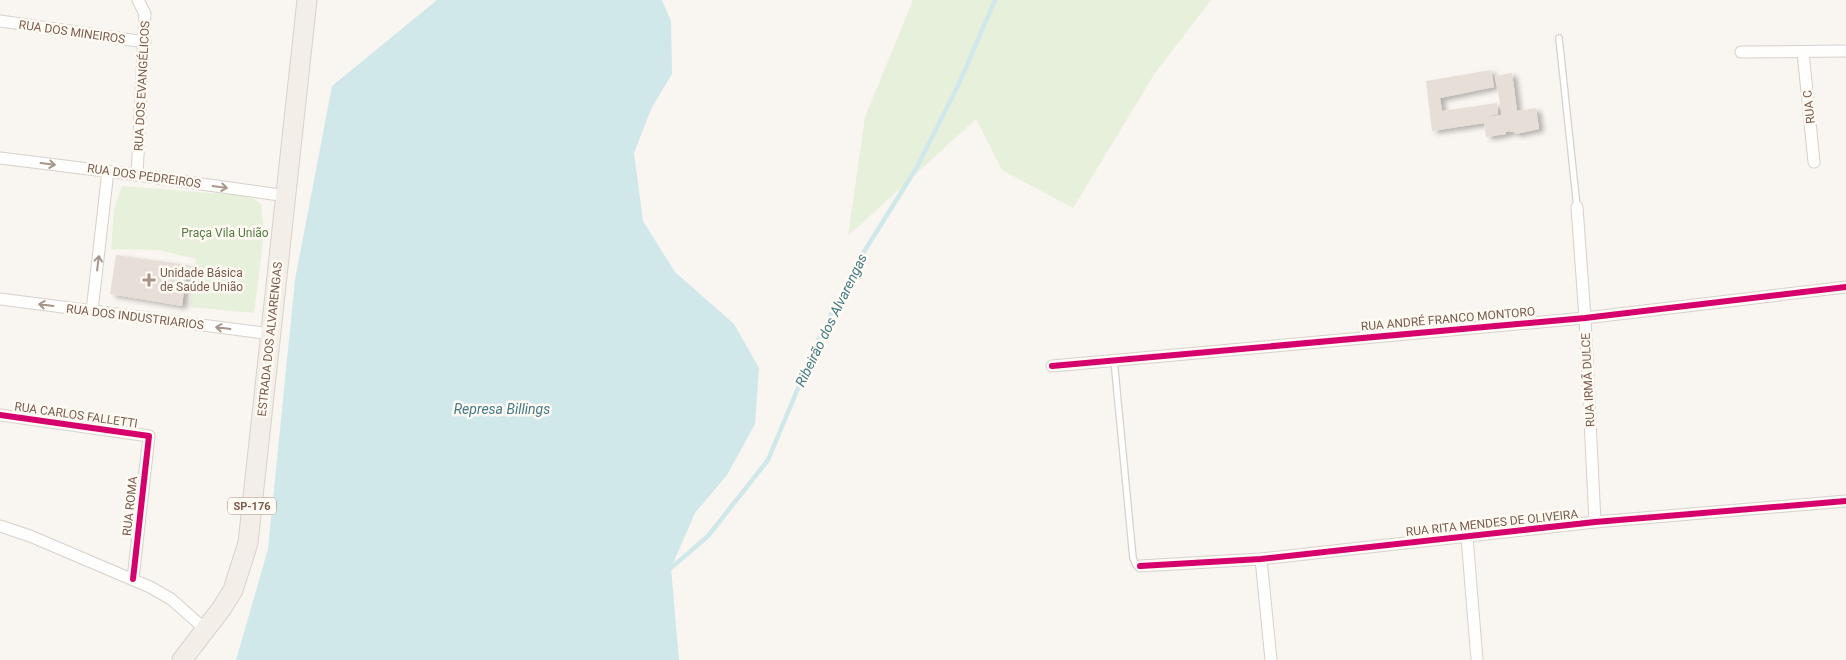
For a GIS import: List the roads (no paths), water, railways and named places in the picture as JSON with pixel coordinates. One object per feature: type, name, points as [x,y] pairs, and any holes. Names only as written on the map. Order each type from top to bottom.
[{"type":"main road","name":"ESTRADA DOS ALVARENGAS","points":[[182,660],[206,630],[233,590],[248,543],[307,0]]},
{"type":"street","name":"RUA DOS EVANGÉLICOS","points":[[137,174],[145,42],[145,14],[138,0]]},
{"type":"street","name":"RUA DOS MINEIROS","points":[[0,22],[145,42]]},
{"type":"street","points":[[1741,52],[1846,51]]},
{"type":"street","name":"RUA C","points":[[1803,52],[1814,162]]},
{"type":"street","name":"RUA DOS PEDREIROS","points":[[0,158],[137,174],[287,196]]},
{"type":"street","points":[[92,311],[108,171]]},
{"type":"street","name":"RUA IRMÃ DULCE","points":[[1577,208],[1585,318],[1595,522]]},
{"type":"street","name":"RUA ANDRÉ FRANCO MONTORO","points":[[1052,366],[1585,318],[1846,287]]},
{"type":"street","name":"RUA DOS INDUSTRIARIOS","points":[[0,299],[271,334]]},
{"type":"street","name":"RUA CARLOS FALLETTI","points":[[0,415],[149,436]]},
{"type":"street","name":"RUA ROMA","points":[[133,579],[149,436]]},
{"type":"street","name":"RUA RITA MENDES DE OLIVEIRA","points":[[1140,566],[1261,558],[1595,522],[1846,501]]},
{"type":"street","points":[[0,526],[30,536],[133,579],[171,599],[206,630]]},
{"type":"street","points":[[1466,537],[1477,660]]},
{"type":"street","points":[[1261,558],[1271,660]]},
{"type":"lane","points":[[1559,38],[1577,208]]},
{"type":"lane","points":[[1114,360],[1132,558],[1136,565],[1140,566]]},
{"type":"water","name":"Represa Billings","points":[[437,0],[662,0],[671,21],[672,74],[652,107],[634,153],[643,221],[675,272],[734,324],[759,368],[755,424],[727,475],[695,513],[671,568],[679,660],[236,660],[268,549],[295,280],[332,86]]},
{"type":"waterway","name":"Ribeirão dos Alvarengas","points":[[671,568],[708,536],[768,460],[816,345],[857,263],[917,167],[958,86],[995,0]]},
{"type":"place","name":"Unidade Básica de Saúde União","points":[[149,280]]},
{"type":"park label","name":"Praça Vila União","points":[[225,233]]}]
